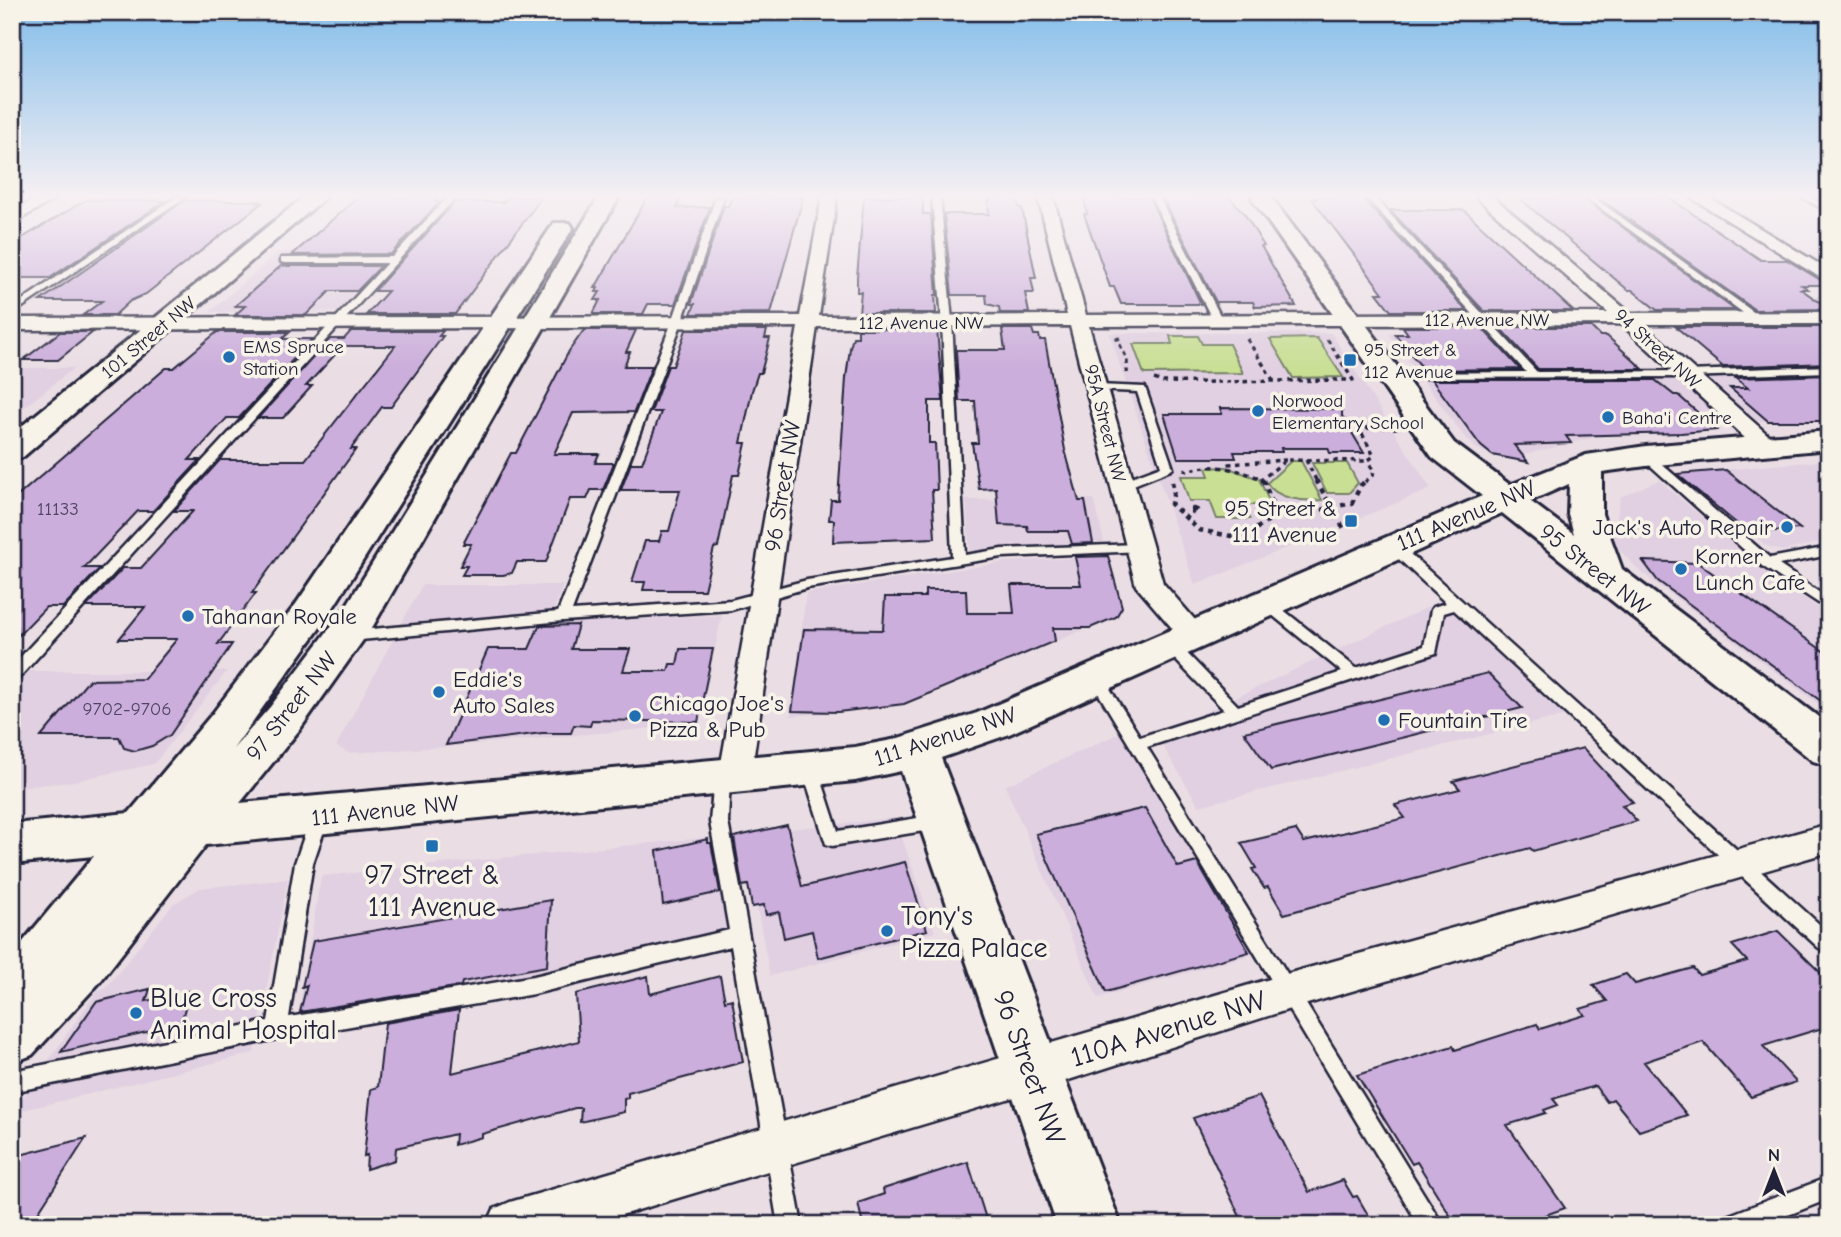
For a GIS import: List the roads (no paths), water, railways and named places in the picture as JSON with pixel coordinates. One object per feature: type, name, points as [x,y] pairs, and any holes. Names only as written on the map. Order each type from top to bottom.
[{"type":"main road","name":"101 Street NW","points":[[12,450],[246,255]]},
{"type":"main road","name":"97 Street NW","points":[[12,996],[228,724],[310,613],[545,255]]},
{"type":"main road","name":"97 Street NW","points":[[12,1036],[80,966],[191,828],[285,718],[345,637],[575,255]]},
{"type":"main road","name":"95 Street NW","points":[[1303,255],[1443,450],[1829,749]]},
{"type":"main road","name":"111 Avenue NW","points":[[12,844],[139,834],[875,760],[916,750],[992,724],[1393,546],[1586,465],[1646,456],[1829,440]]},
{"type":"main road","points":[[1586,465],[1585,514],[1606,577]]},
{"type":"main road","name":"96 Street NW","points":[[916,750],[1089,1225]]},
{"type":"street","name":"96 Street NW","points":[[729,776],[763,597],[820,255]]},
{"type":"street","name":"95A Street NW","points":[[1061,255],[1138,548],[1155,594],[1182,640]]},
{"type":"street","name":"94 Street NW","points":[[1551,255],[1767,446]]},
{"type":"street","points":[[1791,255],[1829,278]]},
{"type":"street","name":"112 Avenue NW","points":[[12,324],[1829,318]]},
{"type":"street","name":"110A Avenue NW","points":[[510,1225],[1290,991],[1829,838]]},
{"type":"lane","points":[[12,311],[95,255]]},
{"type":"lane","points":[[12,676],[398,255]]},
{"type":"lane","points":[[563,616],[677,322],[700,255]]},
{"type":"lane","points":[[941,255],[959,560]]},
{"type":"lane","points":[[1184,255],[1218,321]]},
{"type":"lane","points":[[1423,255],[1534,375]]},
{"type":"lane","points":[[1669,255],[1756,318]]},
{"type":"lane","points":[[284,260],[393,260]]},
{"type":"lane","points":[[1389,376],[1829,369]]},
{"type":"lane","points":[[1097,387],[1142,389],[1167,468],[1122,485]]},
{"type":"lane","points":[[1646,456],[1767,563],[1829,606]]},
{"type":"lane","points":[[1393,546],[1829,945]]},
{"type":"lane","points":[[345,637],[563,616],[731,605],[807,584],[1002,553],[1138,548]]},
{"type":"lane","points":[[1767,563],[1829,551]]},
{"type":"lane","points":[[1266,603],[1353,673]]},
{"type":"lane","points":[[1137,744],[1431,649],[1438,610],[1458,604]]},
{"type":"lane","points":[[1182,640],[1235,712]]},
{"type":"lane","points":[[1096,678],[1432,1225]]},
{"type":"lane","points":[[809,768],[832,839],[940,821]]},
{"type":"lane","points":[[729,776],[719,822],[790,1225]]},
{"type":"lane","points":[[277,1029],[304,863],[320,816]]},
{"type":"lane","points":[[12,1082],[277,1029],[534,985],[739,936]]},
{"type":"lane","points":[[1732,1225],[1829,1188]]},
{"type":"place","name":"EMS Spruce Station","points":[[229,357]]},
{"type":"place","name":"95 Street & 112 Avenue","points":[[1350,360]]},
{"type":"place","name":"Norwood Elementary School","points":[[1258,411]]},
{"type":"place","name":"Baha'i Centre","points":[[1608,417]]},
{"type":"place","name":"95 Street & 111 Avenue","points":[[1351,521]]},
{"type":"place","name":"Jack's Auto Repair","points":[[1787,527]]},
{"type":"place","name":"Korner Lunch Cafe","points":[[1681,569]]},
{"type":"place","name":"Tahanan Royale","points":[[188,616]]},
{"type":"place","name":"Eddie's Auto Sales","points":[[439,692]]},
{"type":"place","name":"Chicago Joe's Pizza & Pub","points":[[635,716]]},
{"type":"place","name":"Fountain Tire","points":[[1384,720]]},
{"type":"place","name":"97 Street & 111 Avenue","points":[[432,846]]},
{"type":"place","name":"Tony's Pizza Palace","points":[[887,931]]},
{"type":"place","name":"Blue Cross Animal Hospital","points":[[136,1013]]}]
